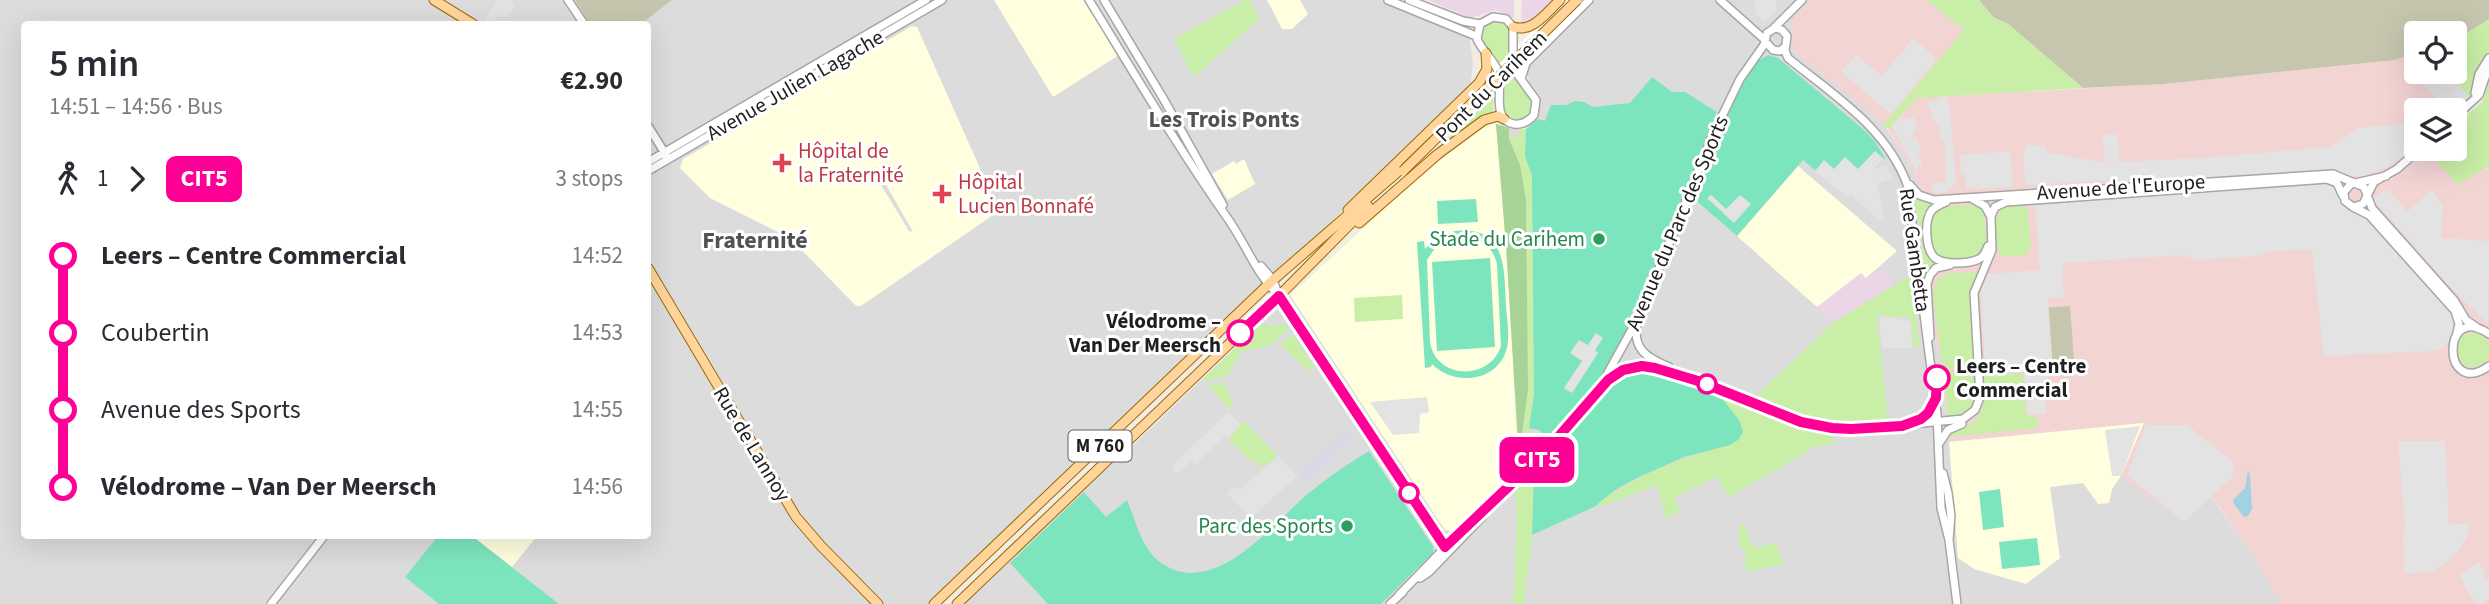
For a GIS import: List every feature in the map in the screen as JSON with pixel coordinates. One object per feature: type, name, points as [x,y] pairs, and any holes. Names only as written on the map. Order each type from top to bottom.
[{"type":"main road","points":[[434,0],[468,21]]},
{"type":"main road","points":[[1513,27],[1521,29],[1532,26],[1560,0]]},
{"type":"main road","name":"Pont du Carihem","points":[[1402,170],[1572,0]]},
{"type":"main road","name":"Pont du Carihem","points":[[1402,170],[1577,0]]},
{"type":"main road","points":[[1324,236],[1479,83],[1487,69],[1486,53]]},
{"type":"main road","points":[[1332,243],[1421,167],[1484,120],[1496,116],[1504,118]]},
{"type":"main road","name":"M 760","points":[[934,604],[1271,283],[1402,170]]},
{"type":"main road","name":"M 760","points":[[957,604],[1279,296],[1402,170]]},
{"type":"main road","name":"Rue de Lannoy","points":[[651,273],[796,517],[878,604]]},
{"type":"street","points":[[568,0],[582,21]]},
{"type":"street","name":"Avenue Julien Lagache","points":[[651,168],[666,156],[926,0]]},
{"type":"street","name":"Avenue Julien Lagache","points":[[651,161],[666,156],[942,0]]},
{"type":"street","points":[[1089,0],[1168,130],[1271,283]]},
{"type":"street","points":[[1104,0],[1218,197],[1279,296]]},
{"type":"street","points":[[1388,0],[1405,2],[1480,24]]},
{"type":"street","points":[[1521,80],[1526,63],[1589,0]]},
{"type":"street","points":[[1720,0],[1747,22],[1773,50],[1780,51],[1785,47],[1787,24],[1803,0]]},
{"type":"street","points":[[1765,41],[1772,29],[1803,0]]},
{"type":"street","points":[[1405,2],[1476,36],[1496,67],[1500,109],[1504,118],[1511,123],[1521,124],[1531,119],[1535,112],[1535,97],[1521,80],[1513,64],[1513,27],[1506,19],[1497,16],[1488,18],[1480,24],[1476,36]]},
{"type":"street","points":[[1747,22],[1757,28],[1782,30],[1786,34]]},
{"type":"street","name":"Avenue du Parc des Sports","points":[[1390,604],[1563,433],[1599,388],[1641,313],[1711,139],[1740,79],[1765,41]]},
{"type":"street","name":"Rue Gambetta","points":[[1785,47],[1788,58],[1877,132],[1901,169],[1910,200],[1940,462],[1951,516],[1949,540],[1957,604]]},
{"type":"street","points":[[2468,105],[2474,96],[2480,70],[2489,58]]},
{"type":"street","points":[[2468,105],[2479,95],[2489,66]]},
{"type":"street","points":[[651,131],[666,156]]},
{"type":"street","points":[[2353,207],[2363,204],[2372,184],[2405,161]]},
{"type":"street","name":"Avenue de l'Europe","points":[[1901,169],[1912,188],[1928,200],[2328,173],[2355,183]]},
{"type":"street","points":[[2386,176],[2346,187],[2343,196],[2347,203],[2369,215],[2455,311],[2459,324],[2452,347],[2454,361],[2465,371],[2489,373]]},
{"type":"street","name":"Avenue de l'Europe","points":[[1991,217],[1995,207],[2006,202],[2327,179],[2337,183],[2343,196]]},
{"type":"street","points":[[2355,183],[2364,187],[2374,210],[2454,300],[2466,320],[2489,334]]},
{"type":"street","points":[[1939,449],[1944,433],[1951,427],[1967,422],[1979,402],[1975,293],[1991,252],[1991,217],[1985,206],[1970,198]]},
{"type":"street","points":[[1951,200],[1937,206],[1929,215],[1927,225],[1930,250],[1935,258],[1945,262],[1978,260]]},
{"type":"street","points":[[1928,358],[1930,327],[1927,292],[1930,275],[1938,267],[1978,260],[1992,240]]},
{"type":"street","points":[[1641,313],[1636,336],[1643,354],[1698,381],[1791,418],[1822,427],[1861,429],[1958,421],[1975,410]]},
{"type":"street","points":[[2456,337],[2464,330],[2479,328]]},
{"type":"street","points":[[1599,388],[1618,373],[1642,366],[1698,381]]},
{"type":"street","points":[[2479,372],[2489,366]]},
{"type":"street","points":[[271,604],[322,539]]},
{"type":"shaded area","points":[[0,0],[1400,0],[1468,27],[1473,63],[1470,87],[937,604],[0,604]]},
{"type":"shaded area","points":[[497,0],[510,0],[516,7],[505,17],[499,14],[495,21],[484,21]]},
{"type":"shaded area","points":[[575,0],[672,0],[645,21],[588,21]]},
{"type":"shaded area","points":[[994,0],[1083,0],[1119,55],[1053,97]]},
{"type":"shaded area","points":[[1267,0],[1300,0],[1308,14],[1292,29],[1282,29]]},
{"type":"shaded area","points":[[1428,0],[1514,0],[1514,18],[1496,10],[1470,18]]},
{"type":"shaded area","points":[[1522,0],[1554,0],[1530,23],[1521,22]]},
{"type":"shaded area","points":[[1593,0],[1810,0],[1796,15],[1868,110],[1887,129],[1911,166],[1919,184],[1934,337],[1941,354],[1949,442],[2144,423],[2211,497],[2254,556],[2281,604],[964,604],[1290,295],[1428,169],[1485,126],[1496,124],[1526,129],[1533,125],[1538,118],[1541,97],[1529,81],[1526,68]]},
{"type":"shaded area","points":[[1755,0],[1776,0],[1776,11],[1765,22],[1755,13]]},
{"type":"shaded area","points":[[1810,0],[1927,0],[1964,30],[1883,125],[1794,52],[1790,26]]},
{"type":"shaded area","points":[[1979,0],[2489,0],[2489,19],[2467,33],[2467,21],[2404,21],[2404,57],[2395,60],[2164,84],[2083,88],[2008,24],[1993,17]]},
{"type":"shaded area","name":"Hôpital de la Fraternité","points":[[912,26],[917,27],[999,211],[861,306],[856,306],[795,243],[710,198],[680,168],[683,159]],"holes":[[[876,167],[913,232],[909,231],[872,170]]]},
{"type":"shaded area","points":[[1913,38],[1937,59],[1891,114],[1841,72],[1856,55],[1882,76]]},
{"type":"shaded area","points":[[2404,57],[2404,84],[2458,84],[2471,99],[2467,102],[2467,98],[2404,98],[2404,161],[2460,161],[2489,170],[2489,604],[2281,604],[2254,556],[2212,497],[2184,522],[2121,476],[2143,423],[1949,442],[1941,354],[1934,337],[1919,184],[1888,129],[1917,98],[2164,84]]},
{"type":"shaded area","points":[[2423,84],[2457,84],[2471,99],[2467,102],[2467,98],[2436,98]]},
{"type":"shaded area","points":[[1946,97],[1950,110],[1956,183],[1947,192],[1933,193],[1932,183],[1946,182],[1945,144],[1940,137],[1939,125],[1936,125],[1927,103]]},
{"type":"shaded area","points":[[1913,116],[1917,126],[1911,139],[1916,138],[1922,151],[1918,153],[1922,162],[1916,171],[1892,126],[1900,117],[1904,119]]},
{"type":"shaded area","points":[[1496,124],[1519,467],[1452,532],[1445,530],[1290,295],[1428,169],[1485,126]]},
{"type":"shaded area","points":[[2404,124],[2404,155],[2387,167],[2363,176],[2335,171],[2139,183],[2119,180],[2029,185],[2025,183],[2023,154],[2028,144],[2046,147],[2046,152],[2105,163],[2103,135],[2117,134],[2120,162],[2331,147],[2359,128]]},
{"type":"shaded area","points":[[1875,151],[1884,159],[1874,169],[1887,166],[1892,178],[1877,184],[1885,219],[1878,220],[1851,195],[1847,198],[1815,171],[1824,160],[1834,169],[1845,157],[1858,169]]},
{"type":"shaded area","points":[[2010,151],[2013,187],[1966,189],[1965,173],[1961,173],[1960,155]]},
{"type":"shaded area","points":[[1244,159],[1255,184],[1228,200],[1212,174],[1234,161],[1236,164]]},
{"type":"shaded area","points":[[1798,166],[1897,251],[1866,278],[1861,273],[1817,307],[1737,236]]},
{"type":"shaded area","points":[[2330,184],[2338,188],[2348,210],[2362,212],[2457,320],[2458,327],[2444,348],[2432,351],[2324,356],[2312,250],[2272,251],[2257,256],[2196,260],[2184,255],[2066,263],[2062,267],[2064,297],[2048,299],[2053,371],[2048,375],[2045,389],[2046,414],[2027,415],[2024,372],[1985,374],[1981,289],[1987,274],[2040,270],[2035,203]]},
{"type":"shaded area","points":[[2388,189],[2407,212],[2432,190],[2443,207],[2441,238],[2489,241],[2488,324],[2454,291],[2373,199]]},
{"type":"shaded area","points":[[1711,195],[1726,209],[1740,195],[1751,204],[1734,223],[1707,198]]},
{"type":"shaded area","points":[[1879,267],[1895,285],[1834,322],[1817,307],[1861,273],[1866,278]]},
{"type":"shaded area","points":[[2070,306],[2075,375],[2031,376],[2026,309]]},
{"type":"shaded area","points":[[1879,316],[1910,321],[1913,348],[1882,348]]},
{"type":"shaded area","points":[[1596,333],[1603,338],[1595,350],[1598,353],[1572,393],[1564,388],[1582,361],[1570,353],[1579,340],[1588,345]]},
{"type":"shaded area","points":[[1427,397],[1429,412],[1420,414],[1419,433],[1393,435],[1370,402]]},
{"type":"shaded area","points":[[1228,412],[1241,425],[1228,438],[1225,436],[1195,465],[1191,461],[1177,474],[1171,467]]},
{"type":"shaded area","points":[[2144,423],[2121,476],[2112,489],[2109,503],[2098,504],[2083,483],[2050,487],[2060,558],[2026,584],[1974,569],[1958,558],[1949,442]]},
{"type":"shaded area","points":[[2146,425],[2187,425],[2233,462],[2233,476],[2184,522],[2127,475]]},
{"type":"shaded area","points":[[2140,426],[2121,476],[2112,476],[2105,430]]},
{"type":"shaded area","points":[[1347,429],[1355,438],[1333,453],[1335,456],[1307,483],[1299,474]]},
{"type":"shaded area","points":[[2398,441],[2445,441],[2449,524],[2470,524],[2460,549],[2443,566],[2437,567],[2437,571],[2404,574],[2405,527]]},
{"type":"shaded area","points":[[1278,456],[1297,476],[1252,517],[1248,516],[1227,493],[1234,486],[1239,490]]},
{"type":"shaded area","points":[[476,539],[535,539],[512,567]]},
{"type":"shaded area","points":[[2479,562],[2485,572],[2482,575],[2485,580],[2489,579],[2489,599],[2475,604],[2459,575]]},
{"type":"green space","points":[[1249,0],[1260,18],[1194,77],[1174,39]]},
{"type":"green space","points":[[1927,0],[1979,0],[1993,17],[2008,24],[2083,88],[1917,98],[1888,129],[1883,125],[1964,30]]},
{"type":"green space","points":[[2489,19],[2489,53],[2475,74],[2471,99],[2458,84],[2467,84],[2467,33]]},
{"type":"green space","points":[[1490,20],[1503,22],[1511,31],[1509,66],[1533,105],[1526,119],[1513,119],[1504,111],[1505,78],[1499,64],[1479,37],[1484,24]]},
{"type":"green space","points":[[1768,55],[1778,58],[1863,129],[1874,140],[1885,158],[1847,198],[1803,160],[1737,236],[1693,198],[1735,98],[1756,62]]},
{"type":"green space","name":"Stade du Carihem","points":[[1652,77],[1672,92],[1685,92],[1717,112],[1640,302],[1631,311],[1636,315],[1598,381],[1575,412],[1549,440],[1539,430],[1529,428],[1534,394],[1532,176],[1525,156],[1526,129],[1538,119],[1545,121],[1551,105],[1566,105],[1575,101],[1593,107],[1630,103]]},
{"type":"green space","points":[[2489,79],[2489,170],[2486,167],[2458,185],[2436,161],[2467,161],[2467,115],[2483,101]]},
{"type":"green space","points":[[1494,94],[1493,112],[1423,162]]},
{"type":"green space","points":[[1496,124],[1509,128],[1509,139],[1520,165],[1526,200],[1528,390],[1519,457],[1506,245]]},
{"type":"green space","points":[[1519,129],[1526,129],[1525,156],[1532,176],[1534,394],[1528,456],[1520,457],[1528,390],[1526,200],[1520,165],[1509,137],[1519,137]]},
{"type":"green space","points":[[1914,195],[1934,205],[1926,235],[1938,264],[1925,284],[1921,240]]},
{"type":"green space","points":[[1476,199],[1478,222],[1438,224],[1437,201]]},
{"type":"green space","points":[[1973,205],[1982,211],[1984,216],[1986,244],[1981,254],[1970,259],[1957,260],[1939,257],[1932,246],[1930,234],[1931,221],[1936,210],[1942,207]]},
{"type":"green space","points":[[2009,205],[2022,205],[2028,209],[2031,247],[2024,256],[1999,254],[1995,226],[1999,213]]},
{"type":"green space","points":[[1455,231],[1472,231],[1485,235],[1499,252],[1503,264],[1508,343],[1499,364],[1491,371],[1472,378],[1450,375],[1432,364],[1431,367],[1425,368],[1417,242],[1424,241],[1425,249],[1436,238]],"holes":[[[1463,238],[1482,242],[1495,257],[1501,346],[1495,357],[1486,365],[1464,371],[1442,364],[1434,355],[1430,342],[1427,260],[1437,245]]]},
{"type":"green space","points":[[1490,258],[1495,347],[1437,351],[1432,262]]},
{"type":"green space","points":[[1978,272],[1970,293],[1974,367],[1943,369],[1933,297],[1937,279],[1948,273]]},
{"type":"green space","points":[[1911,275],[1920,348],[1914,347],[1911,318],[1877,315],[1888,421],[1844,422],[1812,419],[1756,396],[1834,322]]},
{"type":"green space","points":[[1402,295],[1403,319],[1355,322],[1354,298]]},
{"type":"green space","points":[[1258,325],[1286,325],[1289,329],[1270,346],[1242,351],[1229,375],[1207,382],[1204,379]]},
{"type":"green space","points":[[2473,333],[2485,338],[2490,350],[2485,362],[2473,367],[2461,362],[2456,350],[2461,338]]},
{"type":"green space","points":[[1292,334],[1314,367],[1309,371],[1280,344]]},
{"type":"green space","points":[[1658,371],[1720,396],[1739,420],[1743,432],[1738,440],[1730,445],[1684,457],[1637,478],[1615,490],[1594,507],[1532,535],[1534,472],[1570,434],[1615,379],[1624,373]]},
{"type":"green space","points":[[1944,371],[1975,371],[1976,396],[1971,408],[1966,412],[1948,417]]},
{"type":"green space","points":[[2023,373],[2026,415],[2037,416],[2037,428],[1949,437],[1978,417],[1984,397],[1983,376]]},
{"type":"green space","points":[[1224,382],[1234,406],[1230,409],[1208,386]]},
{"type":"green space","points":[[1720,396],[1775,418],[1832,433],[1834,443],[1810,448],[1806,453],[1729,497],[1717,477],[1675,497],[1680,512],[1668,519],[1657,485],[1594,507],[1659,469],[1730,445],[1739,420]]},
{"type":"green space","points":[[1244,421],[1278,456],[1263,468],[1255,459],[1252,462],[1228,438]]},
{"type":"green space","name":"Parc des Sports","points":[[1369,451],[1433,546],[1433,553],[1381,604],[1048,604],[1010,563],[1084,492],[1106,517],[1127,500],[1150,552],[1175,570],[1195,573],[1215,568],[1254,544],[1311,491]]},
{"type":"green space","points":[[1534,472],[1532,535],[1524,604],[1513,604],[1516,487]]},
{"type":"green space","points":[[2000,489],[2004,527],[1983,530],[1979,492]]},
{"type":"green space","points":[[1744,522],[1753,548],[1776,543],[1783,564],[1746,572],[1745,550],[1740,548],[1739,527]]},
{"type":"green space","points":[[2037,538],[2040,565],[2002,569],[1999,542]]},
{"type":"green space","points":[[436,539],[476,539],[559,604],[439,604],[405,577]]},
{"type":"water","points":[[2248,471],[2252,509],[2248,516],[2244,517],[2233,500],[2245,488]]},
{"type":"pier","points":[[1564,0],[1586,0],[1408,175],[1397,164]]},
{"type":"bus line","name":"CIT5","points":[[1240,333],[1279,296],[1445,547],[1546,451],[1575,420],[1599,388],[1623,370],[1642,366],[1655,368],[1698,381],[1801,422],[1851,429],[1902,426],[1921,419],[1928,413],[1936,398],[1937,378]]},
{"type":"place","name":"Hôpital de la Fraternité","points":[[782,163]]},
{"type":"place","name":"Hôpital Lucien Bonnafé","points":[[942,194]]},
{"type":"place","name":"Stade du Carihem","points":[[1599,239]]},
{"type":"place","name":"Vélodrome – Van Der Meersch","points":[[1240,333]]},
{"type":"place","name":"Leers – Centre Commercial","points":[[1937,378]]},
{"type":"place","name":"Parc des Sports","points":[[1347,526]]},
{"type":"district","name":"Les Trois Ponts","points":[[1224,119]]},
{"type":"district","name":"Fraternité","points":[[755,240]]}]
